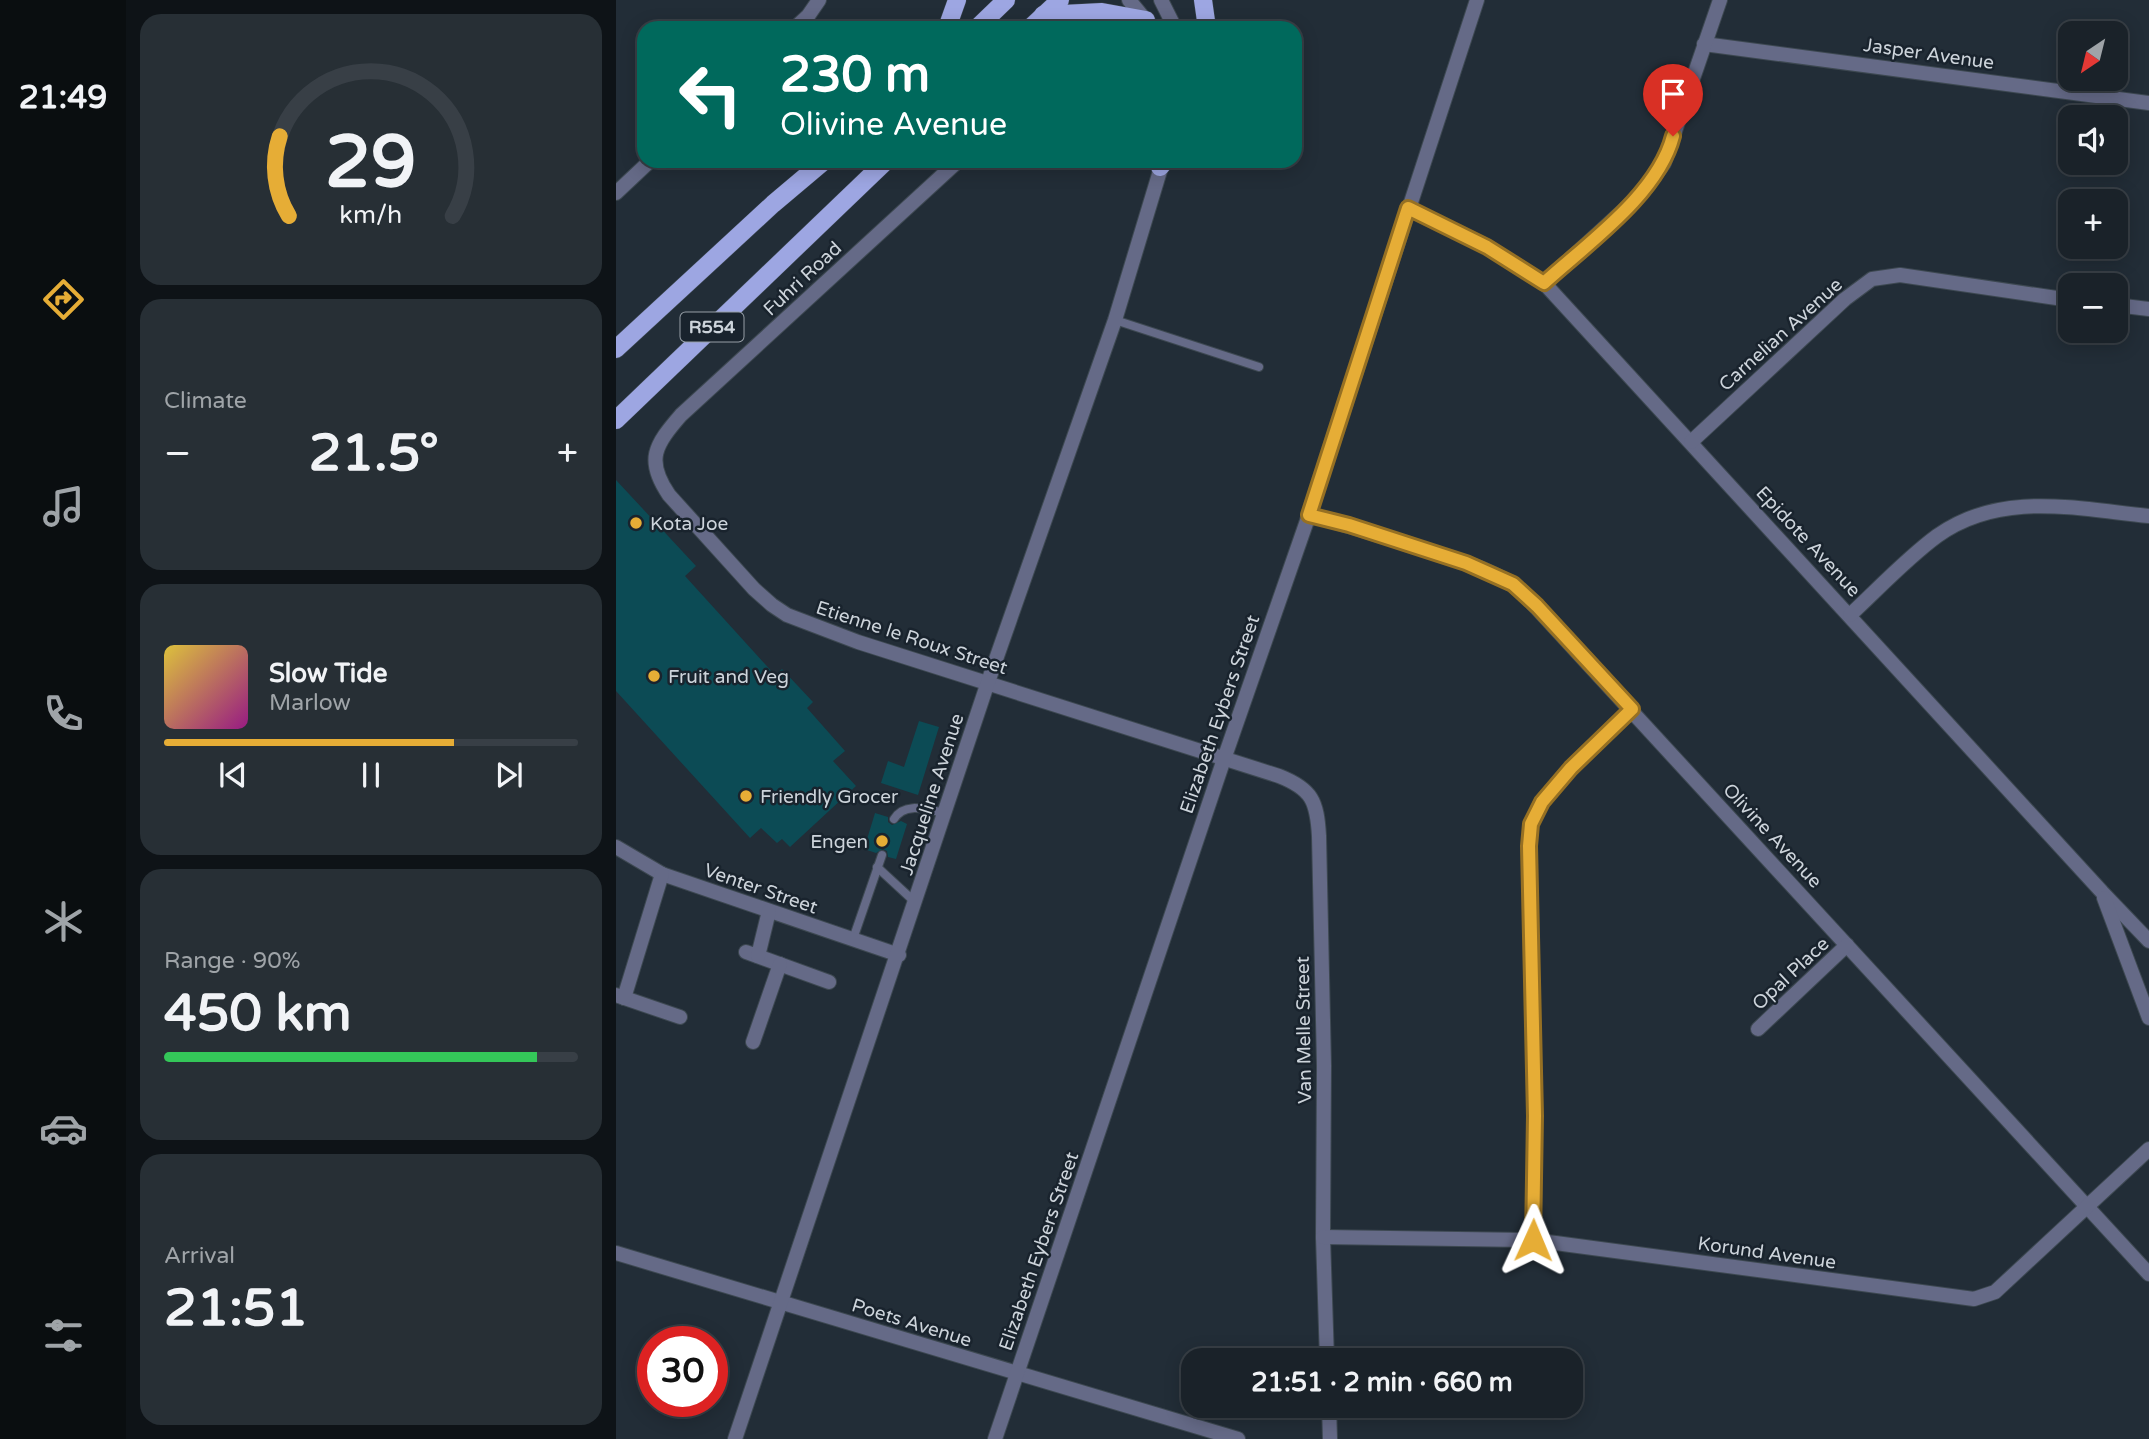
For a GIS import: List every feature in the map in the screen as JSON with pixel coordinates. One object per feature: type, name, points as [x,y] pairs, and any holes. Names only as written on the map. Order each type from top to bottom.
[{"type":"main road","points":[[950,21],[957,0]]},
{"type":"main road","points":[[984,21],[1006,0]]},
{"type":"main road","points":[[1037,21],[1060,0]]},
{"type":"main road","points":[[1203,0],[1206,21]]},
{"type":"main road","points":[[1043,15],[1102,12],[1137,21]]},
{"type":"main road","name":"R554","points":[[616,349],[816,168]]},
{"type":"main road","name":"R554","points":[[616,420],[879,168]]},
{"type":"street","points":[[803,21],[819,0]]},
{"type":"street","points":[[1129,0],[1146,21]]},
{"type":"street","points":[[1160,0],[1171,21]]},
{"type":"street","name":"Elizabeth Eybers Street","points":[[995,1439],[1309,515],[1477,0]]},
{"type":"street","points":[[1544,283],[1624,210],[1655,177],[1670,150],[1720,0]]},
{"type":"street","name":"Jasper Avenue","points":[[1704,44],[2149,103]]},
{"type":"street","points":[[616,193],[643,168]]},
{"type":"street","name":"Fuhri Road","points":[[654,460],[657,446],[681,415],[950,168]]},
{"type":"street","name":"Jacqueline Avenue","points":[[735,1439],[899,955],[988,682],[1115,320],[1161,168]]},
{"type":"street","name":"Epidote Avenue","points":[[1408,208],[1487,247],[1544,283],[2149,941]]},
{"type":"street","name":"Carnelian Avenue","points":[[1691,442],[1826,315],[1872,279],[1900,275],[2058,298]]},
{"type":"street","points":[[2128,306],[2149,309]]},
{"type":"street","name":"Etienne le Roux Street","points":[[654,460],[659,481],[669,495],[754,589],[772,605],[807,624],[1224,759]]},
{"type":"street","points":[[1850,614],[1936,537],[1978,514],[2018,505],[2040,505],[2149,516]]},
{"type":"street","name":"Olivine Avenue","points":[[1309,515],[1349,525],[1466,563],[1513,584],[1537,606],[1632,709],[2149,1274]]},
{"type":"street","points":[[1533,1240],[1535,1116],[1529,846],[1531,824],[1542,802],[1559,781],[1632,709]]},
{"type":"street","name":"Van Melle Street","points":[[1224,759],[1289,780],[1308,792],[1315,807],[1318,828],[1324,1053],[1323,1237],[1327,1348]]},
{"type":"street","name":"Venter Street","points":[[616,847],[662,874],[899,955]]},
{"type":"street","points":[[662,874],[620,996],[680,1017]]},
{"type":"street","points":[[2102,892],[2149,1018]]},
{"type":"street","points":[[769,911],[752,954],[829,982]]},
{"type":"street","name":"Opal Place","points":[[1758,1029],[1847,945]]},
{"type":"street","points":[[753,1042],[780,964]]},
{"type":"street","name":"Korund Avenue","points":[[1323,1237],[1533,1240],[1974,1299],[1995,1292],[2149,1149]]},
{"type":"street","name":"Poets Avenue","points":[[616,1253],[1238,1439]]},
{"type":"street","points":[[1329,1418],[1330,1439]]},
{"type":"lane","points":[[1115,320],[1259,367]]},
{"type":"lane","points":[[894,819],[905,808],[945,813]]},
{"type":"lane","points":[[853,939],[882,855]]},
{"type":"lane","points":[[877,867],[916,903]]},
{"type":"building","points":[[616,480],[696,566],[685,576],[775,675],[782,669],[813,702],[807,708],[845,751],[833,761],[856,786],[790,847],[782,839],[777,843],[761,828],[750,838],[616,691]]},
{"type":"building","points":[[919,721],[939,727],[918,795],[881,783],[888,761],[904,767]]},
{"type":"building","points":[[875,813],[888,817],[888,822],[892,825],[901,821],[907,824],[896,859],[888,857],[887,851],[883,849],[876,853],[864,849]]},
{"type":"place","name":"Kota Joe","points":[[636,523]]},
{"type":"place","name":"Fruit and Veg","points":[[654,676]]},
{"type":"place","name":"Friendly Grocer","points":[[746,796]]},
{"type":"place","name":"Engen","points":[[882,841]]},
{"type":"route","points":[[1533,1240],[1535,1116],[1529,846],[1531,824],[1542,802],[1559,781],[1632,709],[1537,606],[1513,584],[1466,563],[1349,525],[1309,515],[1408,208],[1487,247],[1544,283],[1645,189],[1664,163],[1673,136]]}]
